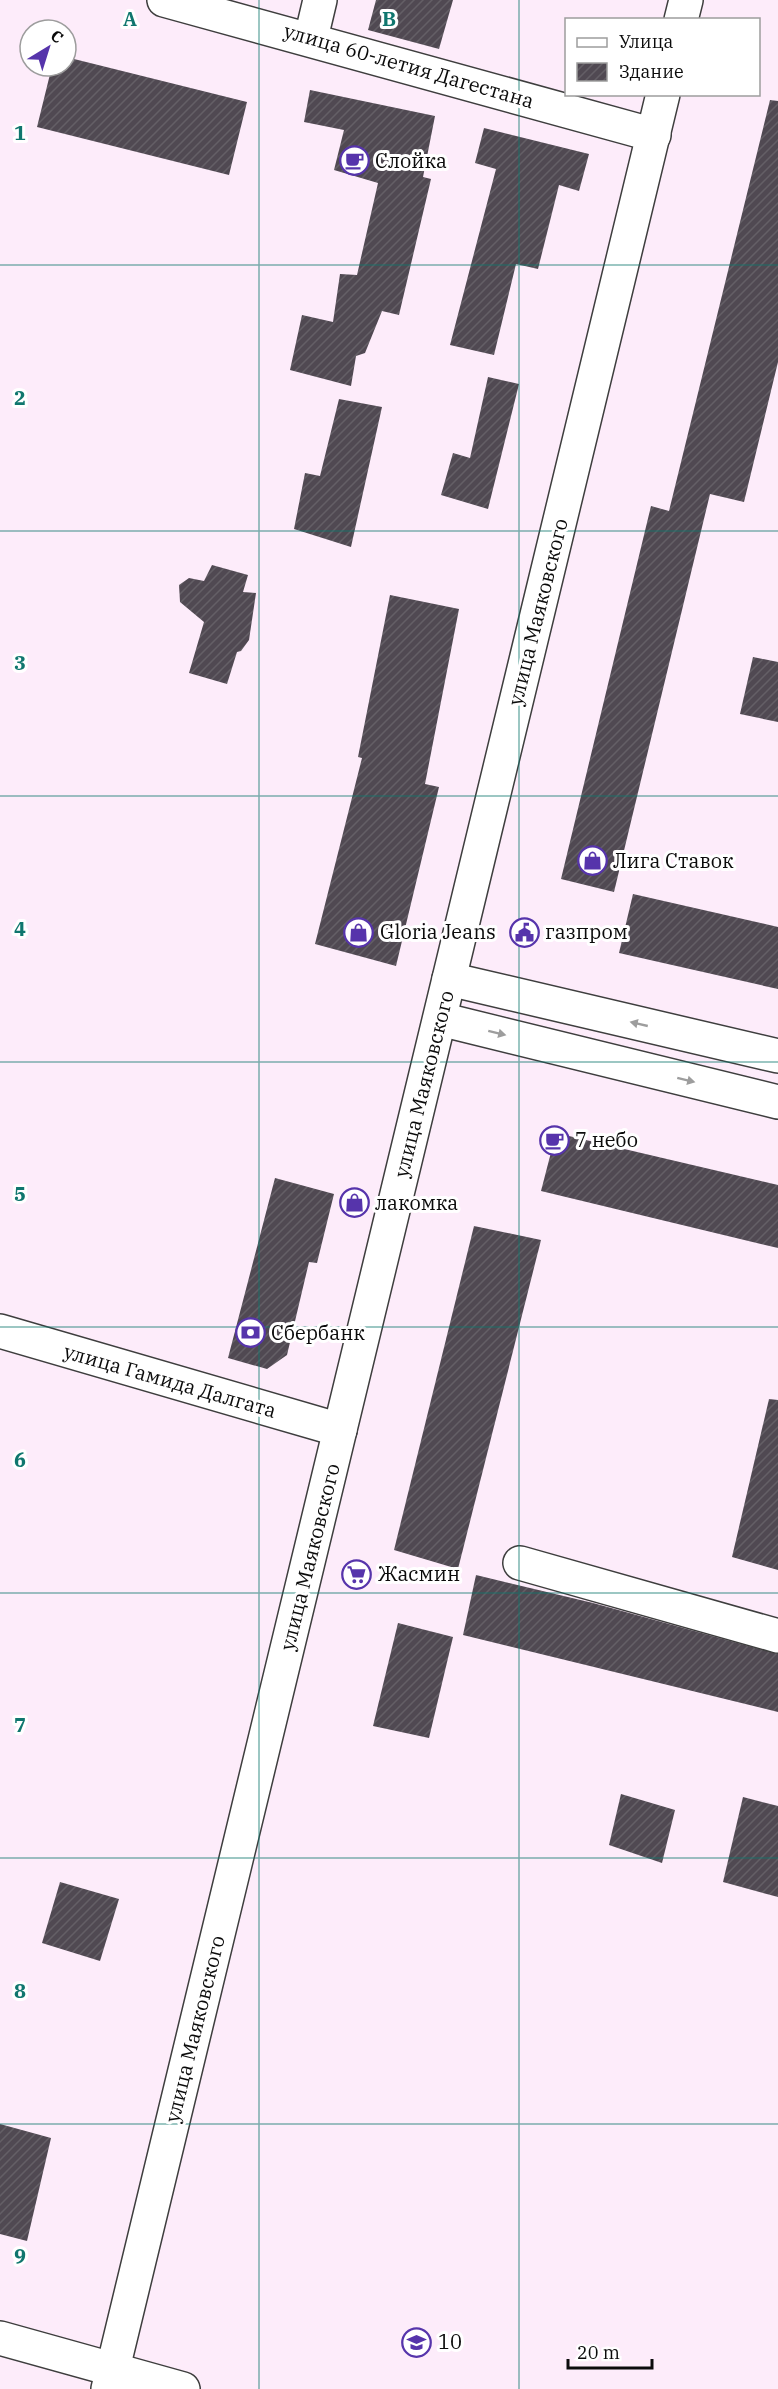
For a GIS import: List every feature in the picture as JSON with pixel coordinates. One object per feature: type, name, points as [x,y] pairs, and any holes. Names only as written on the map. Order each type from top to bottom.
[{"type":"street","name":"улица 60-летия Дагестана","points":[[164,0],[311,38],[654,135]]},
{"type":"street","points":[[311,38],[320,0]]},
{"type":"street","points":[[682,18],[686,0]]},
{"type":"street","name":"улица Маяковского","points":[[111,2379],[663,96]]},
{"type":"street","points":[[449,979],[778,1056]]},
{"type":"street","points":[[440,1019],[778,1102]]},
{"type":"street","name":"улица Гамида Далгата","points":[[0,1331],[340,1430]]},
{"type":"street","points":[[520,1563],[778,1636]]},
{"type":"street","points":[[0,2338],[111,2379],[183,2389]]},
{"type":"building","points":[[376,0],[453,0],[439,49],[368,30]]},
{"type":"building","points":[[78,60],[247,102],[229,175],[37,127],[49,78],[78,78]]},
{"type":"building","points":[[310,90],[435,116],[423,177],[431,179],[399,315],[382,311],[365,353],[356,356],[351,386],[290,370],[302,315],[333,322],[340,274],[357,275],[378,183],[334,170],[344,130],[304,122]]},
{"type":"building","points":[[770,100],[778,101],[778,362],[744,502],[710,494],[614,892],[561,879],[651,506],[669,511]]},
{"type":"building","points":[[484,128],[589,154],[579,191],[559,185],[538,269],[516,264],[494,355],[450,345],[496,169],[475,163]]},
{"type":"building","points":[[488,377],[519,384],[488,509],[441,495],[453,453],[470,458]]},
{"type":"building","points":[[339,399],[382,407],[351,547],[294,529],[305,473],[320,476]]},
{"type":"building","points":[[212,565],[248,575],[243,592],[256,593],[249,640],[241,651],[237,652],[227,684],[189,673],[204,622],[180,602],[179,585],[189,578],[204,581]]},
{"type":"building","points":[[390,595],[459,609],[425,784],[439,787],[396,966],[315,944],[362,758],[358,757]]},
{"type":"building","points":[[753,657],[778,662],[778,722],[740,714]]},
{"type":"building","points":[[633,894],[778,927],[778,989],[619,953]]},
{"type":"building","points":[[556,1133],[778,1185],[778,1248],[541,1191]]},
{"type":"building","points":[[275,1178],[334,1194],[317,1263],[309,1262],[287,1355],[267,1369],[228,1358]]},
{"type":"building","points":[[474,1226],[541,1240],[458,1569],[394,1550]]},
{"type":"building","points":[[769,1399],[778,1400],[778,1570],[732,1557]]},
{"type":"building","points":[[476,1575],[593,1603],[778,1654],[778,1712],[463,1635]]},
{"type":"building","points":[[398,1623],[453,1637],[429,1738],[373,1726]]},
{"type":"building","points":[[621,1794],[675,1810],[662,1863],[609,1845]]},
{"type":"building","points":[[743,1797],[778,1806],[778,1897],[723,1882]]},
{"type":"building","points":[[60,1882],[119,1899],[100,1961],[42,1943]]},
{"type":"building","points":[[0,2124],[51,2138],[27,2241],[0,2234]]},
{"type":"place","name":"Слойка","points":[[354,161]]},
{"type":"place","name":"Лига Ставок","points":[[592,861]]},
{"type":"place","name":"Gloria Jeans","points":[[359,932]]},
{"type":"place","name":"газпром","points":[[524,932]]},
{"type":"place","name":"7 небо","points":[[554,1140]]},
{"type":"place","name":"лакомка","points":[[354,1203]]},
{"type":"place","name":"Сбербанк","points":[[250,1333]]},
{"type":"place","name":"Жасмин","points":[[357,1574]]},
{"type":"place","name":"10","points":[[417,2342]]}]
